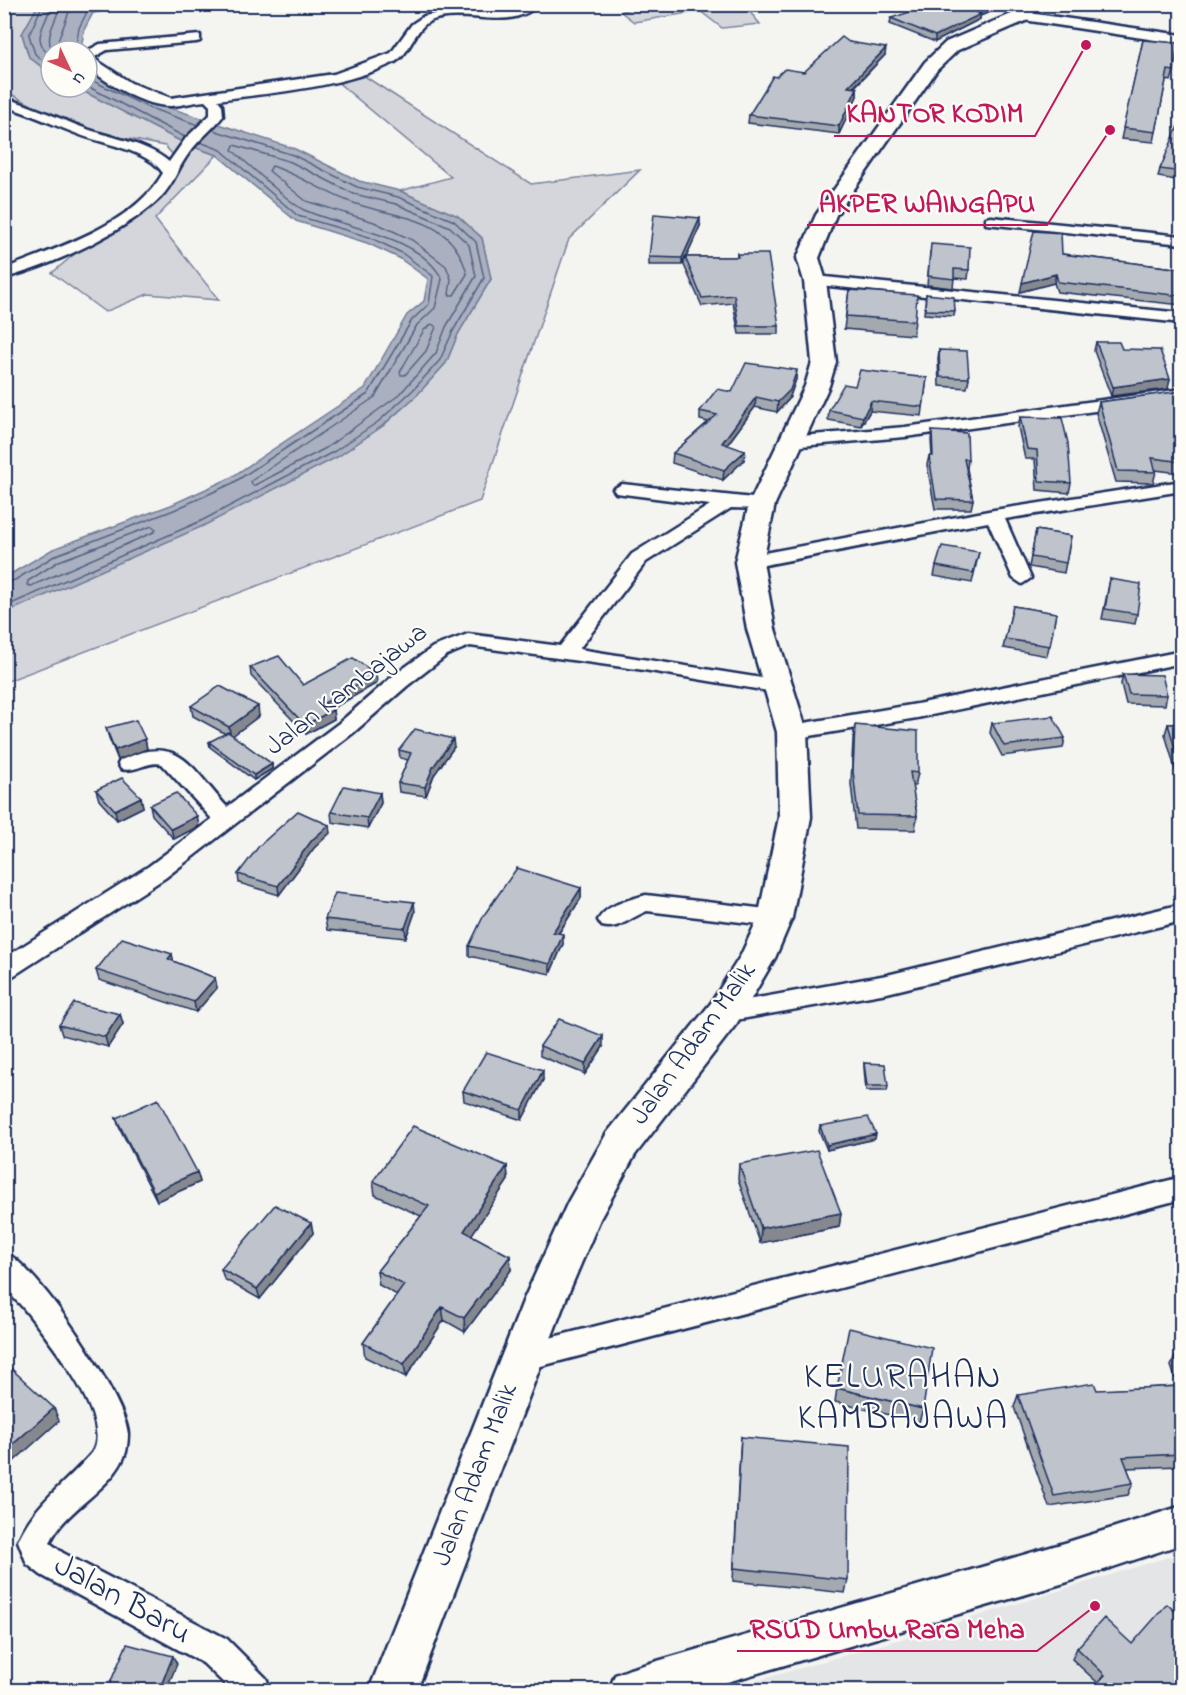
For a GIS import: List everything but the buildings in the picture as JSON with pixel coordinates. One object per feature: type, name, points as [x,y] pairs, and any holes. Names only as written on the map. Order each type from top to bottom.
[{"type":"highway","name":"Jalan Adam Malik","points":[[393,1690],[522,1358],[582,1214],[621,1144],[724,1013],[758,958],[775,918],[789,857],[795,817],[792,732],[754,598],[749,562],[762,504],[817,386],[824,362],[815,280],[808,258],[826,215],[931,66],[952,46],[1027,10]]},
{"type":"street","points":[[99,69],[160,102],[294,85],[388,60],[403,51],[418,24],[426,18],[446,14],[512,14],[534,4]]},
{"type":"street","points":[[1027,10],[1182,40]]},
{"type":"street","points":[[99,49],[196,38]]},
{"type":"street","points":[[4,274],[75,248],[99,235],[154,196],[171,175],[188,145],[217,116],[217,107],[208,97]]},
{"type":"street","points":[[4,102],[34,110],[80,131],[139,151],[163,164],[171,175]]},
{"type":"street","points":[[991,221],[1182,240]]},
{"type":"street","points":[[815,280],[1182,318]]},
{"type":"street","points":[[789,442],[905,432],[1182,394]]},
{"type":"street","points":[[749,562],[994,514],[1182,486]]},
{"type":"street","points":[[622,489],[762,504]]},
{"type":"street","points":[[565,653],[639,558],[727,502]]},
{"type":"street","points":[[994,514],[1022,578]]},
{"type":"street","name":"Jalan Kambajawa","points":[[4,970],[150,876],[346,728],[400,681],[455,644],[468,640],[722,676],[780,687]]},
{"type":"street","points":[[792,732],[917,711],[1182,657]]},
{"type":"street","points":[[129,764],[152,755],[162,755],[170,759],[226,820]]},
{"type":"street","points":[[610,920],[625,910],[646,903],[775,918]]},
{"type":"street","points":[[724,1013],[887,984],[1182,912]]},
{"type":"street","points":[[522,1358],[1182,1188]]},
{"type":"street","name":"Jalan Baru","points":[[4,1264],[66,1341],[104,1404],[114,1434],[112,1449],[94,1472],[42,1524],[34,1541],[38,1553],[84,1582],[215,1651],[254,1690]]},
{"type":"street","points":[[630,1690],[1068,1562],[1182,1525]]},
{"type":"shaded area","points":[[4,5],[38,5],[22,34],[29,57],[39,65],[39,99],[98,99],[188,145],[217,155],[155,219],[219,300],[148,294],[105,312],[52,273],[78,251],[153,203],[182,165],[165,146],[77,129],[5,91]]},
{"type":"shaded area","points":[[639,5],[744,5],[760,24],[722,28],[700,11],[634,22],[621,12]]},
{"type":"shaded area","points":[[352,68],[531,184],[640,170],[569,239],[480,501],[5,682],[4,613],[338,456],[383,426],[417,395],[446,363],[458,334],[491,279],[482,238],[457,216],[400,191],[451,177],[329,75]]},
{"type":"shaded area","points":[[1181,1553],[1181,1690],[725,1690],[939,1628]]},
{"type":"water","points":[[38,4],[135,5],[93,13],[84,30],[83,39],[39,39],[39,65],[29,57],[22,34]]},
{"type":"water","points":[[99,77],[149,101],[295,149],[359,181],[400,191],[458,216],[482,238],[491,279],[458,334],[446,363],[417,395],[382,426],[339,456],[203,526],[5,613],[4,578],[53,549],[171,505],[230,478],[365,388],[407,315],[424,301],[428,279],[399,258],[367,243],[296,221],[217,155],[188,145],[98,99]]},
{"type":"place","name":"KANTOR KODIM","points":[[1086,45]]},
{"type":"place","name":"AKPER WAINGAPU","points":[[1110,130]]},
{"type":"place","name":"RSUD Umbu Rara Meha","points":[[1095,1606]]},
{"type":"district","name":"KELURAHAN KAMBAJAWA","points":[[903,1398]]}]
